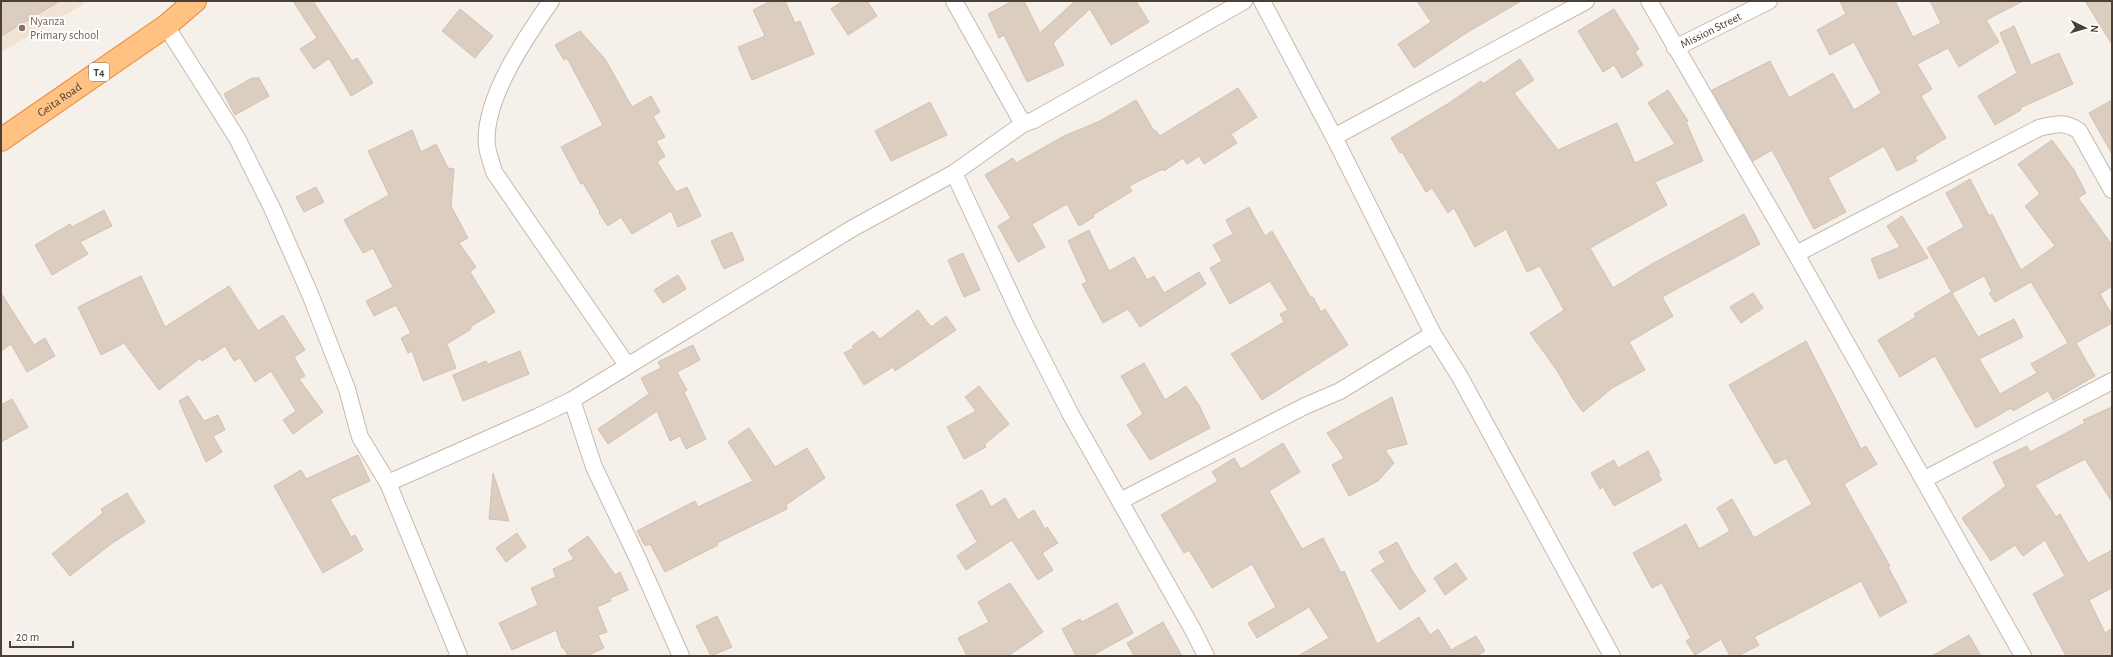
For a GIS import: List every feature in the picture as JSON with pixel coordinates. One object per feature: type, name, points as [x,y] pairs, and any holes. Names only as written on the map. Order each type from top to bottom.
[{"type":"highway","name":"Geita Road","points":[[1,140],[166,26],[195,1]]},
{"type":"street","points":[[551,1],[498,90],[490,115],[487,145],[494,172],[627,365]]},
{"type":"street","points":[[954,1],[1023,124]]},
{"type":"street","points":[[388,483],[572,400],[853,228],[954,173],[1023,124],[1034,120],[1244,1]]},
{"type":"street","points":[[1262,1],[1334,137],[1433,334],[1460,377],[1612,656]]},
{"type":"street","points":[[1334,137],[1586,1]]},
{"type":"street","points":[[1649,1],[1925,479],[2023,656]]},
{"type":"street","name":"Mission Street","points":[[1675,48],[1769,1]]},
{"type":"street","points":[[166,26],[237,138],[272,208],[319,316],[347,389],[360,437],[388,483],[458,656]]},
{"type":"street","points":[[1796,254],[2039,128],[2060,123],[2070,124],[2079,131],[2112,190]]},
{"type":"street","points":[[954,173],[1024,322],[1071,415],[1193,630],[1206,656]]},
{"type":"street","points":[[1120,501],[1305,406],[1340,391],[1433,334]]},
{"type":"street","points":[[1925,479],[2112,381]]},
{"type":"street","points":[[572,400],[594,467],[681,656]]},
{"type":"shaded area","name":"Nyanza Primary school","points":[[1,1],[82,1],[84,4],[1,52]]},
{"type":"building","points":[[1,1],[60,1],[1,36]]},
{"type":"building","points":[[293,1],[313,1],[352,61],[357,58],[373,83],[351,96],[330,60],[328,59],[314,69],[300,49],[317,38]]},
{"type":"building","points":[[771,1],[785,1],[795,23],[800,21],[814,54],[752,80],[738,47],[765,36],[753,10]]},
{"type":"building","points":[[843,1],[867,1],[877,16],[848,35],[831,9]]},
{"type":"building","points":[[1013,1],[1024,1],[1040,33],[1075,1],[1136,1],[1149,22],[1111,45],[1090,9],[1053,43],[1064,65],[1027,82],[1004,35],[999,38],[988,14]]},
{"type":"building","points":[[1417,1],[1521,1],[1463,35],[1414,68],[1398,44],[1431,22]]},
{"type":"building","points":[[1840,1],[1895,1],[1913,37],[1941,23],[1930,1],[2023,1],[1986,20],[1999,42],[1959,67],[1948,48],[1917,64],[1932,89],[1921,96],[1946,138],[1915,157],[1917,161],[1897,171],[1884,146],[1828,178],[1846,212],[1814,229],[1772,150],[1753,161],[1712,90],[1770,61],[1789,98],[1833,73],[1854,110],[1881,93],[1854,42],[1830,55],[1817,30],[1846,14]]},
{"type":"building","points":[[2085,1],[2112,1],[2112,44]]},
{"type":"building","points":[[460,9],[493,36],[475,58],[442,31]]},
{"type":"building","points":[[1614,9],[1639,49],[1635,52],[1643,65],[1622,78],[1614,65],[1603,72],[1578,31]]},
{"type":"building","points":[[2014,26],[2031,65],[2059,53],[2073,84],[2020,108],[2021,110],[1995,125],[1978,96],[2017,73],[2000,33]]},
{"type":"building","points":[[580,31],[605,59],[632,107],[651,96],[660,112],[653,116],[665,137],[656,141],[665,156],[657,162],[676,192],[687,187],[701,216],[678,227],[671,211],[632,234],[621,217],[608,226],[599,213],[600,212],[583,183],[581,184],[561,147],[603,125],[567,58],[564,60],[555,45]]},
{"type":"building","points":[[1520,59],[1534,80],[1514,93],[1558,150],[1617,123],[1635,163],[1675,144],[1648,103],[1668,90],[1688,121],[1686,122],[1703,161],[1655,182],[1667,205],[1590,248],[1613,288],[1650,265],[1744,214],[1760,244],[1662,297],[1673,316],[1629,342],[1645,370],[1612,388],[1583,412],[1572,397],[1558,372],[1530,333],[1564,310],[1540,266],[1527,272],[1506,229],[1475,247],[1454,208],[1448,213],[1432,188],[1426,192],[1402,152],[1400,153],[1391,138],[1449,103],[1481,81],[1483,84]]},
{"type":"building","points":[[252,78],[259,78],[269,96],[235,115],[224,94]]},
{"type":"building","points":[[1238,88],[1257,117],[1231,134],[1237,143],[1204,164],[1199,156],[1187,164],[1183,158],[1164,171],[1163,169],[1129,186],[1132,191],[1093,215],[1094,217],[1079,226],[1067,204],[1032,224],[1045,247],[1018,262],[998,226],[1011,218],[985,175],[1013,158],[1016,163],[1064,136],[1100,121],[1136,100],[1154,131],[1155,130],[1160,136]]},
{"type":"building","points":[[2112,100],[2112,154],[2089,113]]},
{"type":"building","points":[[930,102],[947,135],[891,161],[875,131]]},
{"type":"building","points":[[412,130],[421,152],[436,144],[448,168],[454,169],[451,206],[468,238],[459,243],[476,267],[470,272],[495,312],[470,327],[471,329],[447,344],[456,368],[423,381],[412,351],[408,353],[401,338],[411,333],[396,305],[374,316],[366,301],[393,287],[373,248],[363,253],[344,220],[389,195],[368,151]]},
{"type":"building","points":[[2052,140],[2074,170],[2086,193],[2078,198],[2112,245],[2112,286],[2100,294],[2112,315],[2112,323],[2076,343],[2095,376],[2053,400],[2048,391],[2013,411],[2011,408],[1976,428],[1935,356],[1900,377],[1878,340],[1916,317],[1914,314],[1951,292],[1978,337],[2014,319],[2023,337],[1979,359],[2000,394],[2037,373],[2031,364],[2068,343],[2031,282],[1995,302],[1989,293],[1992,291],[1984,276],[1952,293],[1927,248],[1964,227],[1946,193],[1970,179],[1989,216],[1992,214],[2021,270],[2055,246],[2025,206],[2040,194],[2018,164]]},
{"type":"building","points":[[316,187],[324,202],[304,212],[296,197]]},
{"type":"building","points":[[1249,207],[1265,236],[1272,231],[1311,298],[1313,297],[1321,312],[1325,309],[1348,345],[1262,400],[1231,354],[1284,322],[1280,314],[1288,310],[1270,281],[1230,304],[1210,268],[1222,261],[1213,245],[1233,234],[1226,220]]},
{"type":"building","points":[[104,210],[112,226],[80,242],[88,254],[52,275],[35,245],[70,224],[72,227]]},
{"type":"building","points":[[1902,216],[1928,258],[1879,279],[1871,259],[1900,247],[1887,226]]},
{"type":"building","points":[[1089,230],[1109,271],[1134,257],[1147,280],[1154,276],[1164,293],[1199,272],[1206,284],[1140,327],[1128,309],[1103,323],[1082,284],[1087,282],[1068,241]]},
{"type":"building","points":[[732,232],[744,260],[724,269],[711,241]]},
{"type":"building","points":[[963,253],[980,290],[964,297],[948,260]]},
{"type":"building","points":[[678,275],[686,289],[663,303],[654,290]]},
{"type":"building","points":[[141,276],[165,327],[229,286],[258,331],[283,315],[305,350],[294,357],[305,376],[299,379],[323,412],[293,434],[283,420],[296,411],[271,371],[255,382],[240,358],[234,361],[225,346],[202,361],[200,358],[159,390],[124,343],[101,355],[78,307]]},
{"type":"building","points":[[1,293],[34,345],[45,338],[55,356],[27,372],[11,344],[1,351]]},
{"type":"building","points":[[1753,293],[1763,308],[1741,323],[1730,307]]},
{"type":"building","points":[[918,310],[931,327],[946,316],[956,330],[895,371],[893,367],[864,385],[844,353],[854,348],[852,346],[873,331],[880,339]]},
{"type":"building","points":[[1806,341],[1861,449],[1866,446],[1877,464],[1844,484],[1890,566],[1888,567],[1907,602],[1880,617],[1861,581],[1754,637],[1759,645],[1738,656],[1730,656],[1721,639],[1695,655],[1686,641],[1691,638],[1662,583],[1652,588],[1633,553],[1686,524],[1699,549],[1730,531],[1717,508],[1732,499],[1754,538],[1812,504],[1786,458],[1775,464],[1729,385]]},
{"type":"building","points":[[693,345],[700,360],[677,372],[687,390],[684,392],[706,439],[686,449],[680,436],[670,441],[657,411],[608,444],[598,429],[649,394],[641,378],[661,368],[658,362]]},
{"type":"building","points":[[520,351],[529,374],[463,401],[453,375],[486,361],[488,364]]},
{"type":"building","points":[[1144,363],[1165,400],[1186,386],[1199,405],[1210,428],[1150,460],[1127,425],[1143,414],[1121,376]]},
{"type":"building","points":[[979,386],[1009,424],[985,444],[986,447],[964,459],[947,427],[976,411],[965,397]]},
{"type":"building","points":[[188,396],[204,421],[218,415],[225,430],[213,436],[222,452],[206,462],[179,401]]},
{"type":"building","points":[[1392,397],[1407,444],[1385,450],[1394,463],[1378,481],[1349,496],[1332,465],[1344,458],[1327,433]]},
{"type":"building","points":[[12,399],[28,427],[1,442],[1,405]]},
{"type":"building","points":[[2112,407],[2112,502],[2085,459],[2035,485],[2056,517],[2060,514],[2088,563],[2112,550],[2112,588],[2089,600],[2105,633],[2112,628],[2112,656],[2066,656],[2033,594],[2065,576],[2045,540],[2023,556],[2015,545],[1991,561],[1962,518],[2006,486],[1993,462],[2027,446],[2030,452],[2085,423],[2083,420]]},
{"type":"building","points":[[749,428],[775,467],[807,448],[825,478],[786,505],[787,509],[717,543],[718,545],[665,572],[650,544],[645,546],[637,531],[695,501],[698,507],[753,481],[728,442]]},
{"type":"building","points":[[1283,443],[1300,472],[1269,491],[1302,549],[1323,538],[1341,573],[1344,571],[1377,644],[1419,617],[1430,635],[1438,629],[1451,650],[1476,636],[1485,651],[1476,656],[1298,656],[1329,638],[1309,607],[1257,638],[1248,623],[1276,607],[1252,564],[1212,588],[1189,550],[1184,553],[1161,515],[1218,481],[1212,472],[1234,458],[1241,469]]},
{"type":"building","points":[[1648,451],[1660,473],[1658,474],[1662,480],[1614,506],[1603,487],[1600,489],[1591,473],[1614,460],[1618,468]]},
{"type":"building","points":[[358,455],[370,481],[330,499],[351,537],[355,535],[363,550],[323,573],[274,486],[301,470],[306,479]]},
{"type":"building","points":[[493,473],[509,521],[489,519]]},
{"type":"building","points":[[982,490],[991,507],[1005,498],[1018,520],[1034,510],[1045,529],[1047,527],[1058,543],[1042,553],[1053,570],[1038,580],[1012,540],[966,570],[957,556],[977,542],[956,505]]},
{"type":"building","points":[[127,493],[145,522],[111,544],[70,576],[52,554],[103,513],[101,509]]},
{"type":"building","points":[[517,533],[526,547],[506,562],[496,548]]},
{"type":"building","points":[[588,536],[615,575],[620,572],[628,590],[610,598],[611,601],[597,607],[607,632],[598,635],[604,648],[587,656],[568,656],[564,648],[562,648],[556,630],[512,650],[499,623],[538,605],[531,588],[556,577],[553,569],[574,559],[568,550]]},
{"type":"building","points":[[1397,542],[1413,572],[1426,591],[1400,610],[1371,570],[1385,562],[1379,552]]},
{"type":"building","points":[[1456,563],[1467,579],[1445,595],[1434,578]]},
{"type":"building","points":[[1010,583],[1043,632],[1008,656],[967,656],[958,638],[989,622],[978,602]]},
{"type":"building","points":[[1117,603],[1133,633],[1091,656],[1076,656],[1062,629],[1080,619],[1082,622]]},
{"type":"building","points":[[717,616],[732,647],[711,656],[696,626]]},
{"type":"building","points":[[1163,622],[1182,656],[1134,656],[1127,643]]},
{"type":"building","points":[[1969,635],[1981,656],[1932,656]]},
{"type":"place","name":"Nyanza Primary school","points":[[22,28]]}]
